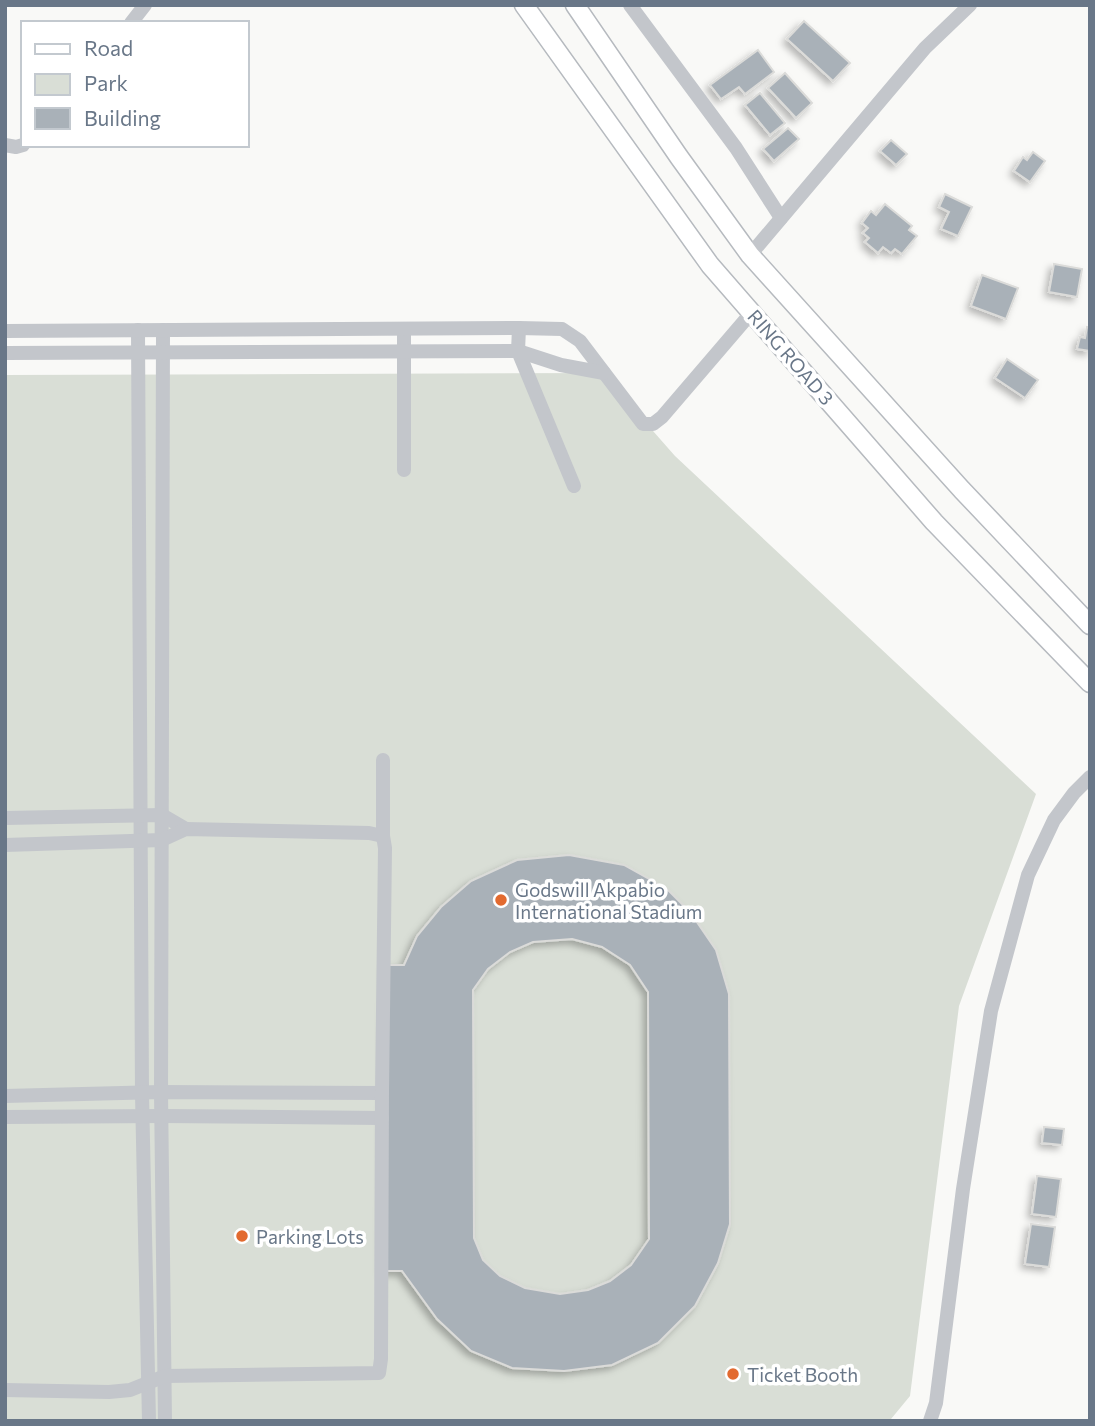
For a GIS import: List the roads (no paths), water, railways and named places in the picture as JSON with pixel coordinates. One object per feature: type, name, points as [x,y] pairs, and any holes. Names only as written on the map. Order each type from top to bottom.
[{"type":"main road","name":"RING ROAD 3","points":[[524,5],[710,265],[934,522],[1090,683]]},
{"type":"main road","name":"RING ROAD 3","points":[[575,5],[679,158],[750,255],[962,490],[1090,625]]},
{"type":"street","points":[[133,21],[145,5]]},
{"type":"street","points":[[630,5],[736,148],[781,218]]},
{"type":"street","points":[[750,255],[925,48],[970,5]]},
{"type":"street","points":[[5,331],[519,327],[562,329],[580,341],[643,424],[653,424],[752,313]]},
{"type":"street","points":[[519,327],[519,351],[574,485]]},
{"type":"street","points":[[404,329],[404,470]]},
{"type":"street","points":[[138,330],[142,1116],[149,1421]]},
{"type":"street","points":[[163,330],[162,1116],[166,1421]]},
{"type":"street","points":[[5,353],[519,351],[561,365],[604,373]]},
{"type":"street","points":[[5,1390],[110,1392],[130,1390],[165,1376],[379,1373],[382,1359],[385,848],[383,760]]},
{"type":"street","points":[[930,1421],[938,1392],[963,1189],[991,1011],[1028,875],[1054,820],[1090,777]]},
{"type":"street","points":[[5,818],[162,815],[186,829]]},
{"type":"street","points":[[5,845],[162,840],[186,829],[369,833],[383,836]]},
{"type":"street","points":[[5,1096],[162,1092],[382,1093]]},
{"type":"street","points":[[265,1092],[266,1118]]},
{"type":"street","points":[[5,1117],[382,1118]]},
{"type":"place","name":"Godswill Akpabio International Stadium","points":[[501,900]]},
{"type":"place","name":"Parking Lots","points":[[242,1236]]},
{"type":"place","name":"Ticket Booth","points":[[733,1374]]}]
